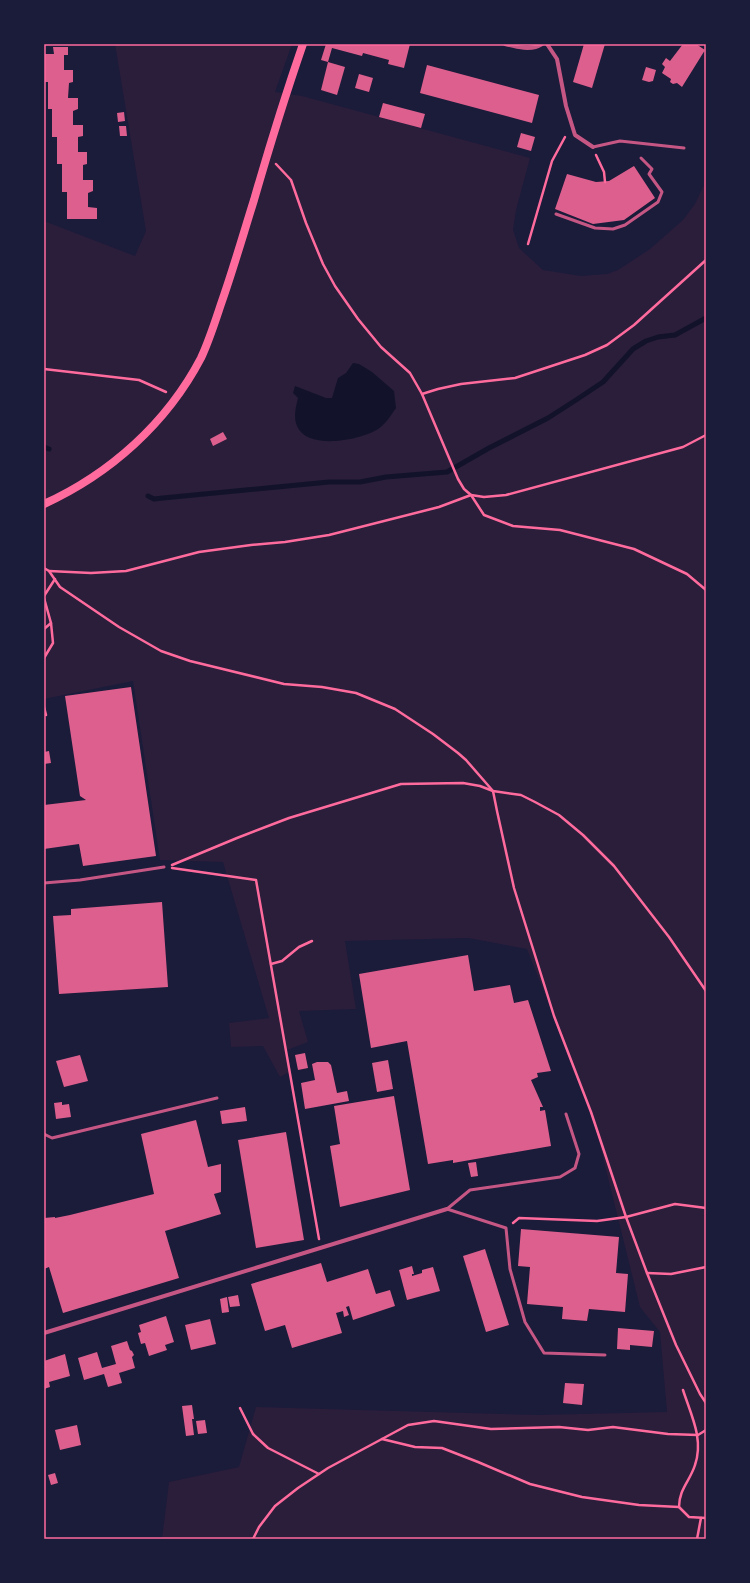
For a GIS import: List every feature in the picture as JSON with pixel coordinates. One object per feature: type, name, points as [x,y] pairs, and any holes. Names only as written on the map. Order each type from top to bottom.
[{"type":"main road","points":[[44,504],[91,479],[122,456],[138,442],[176,397],[191,376],[201,358],[213,329],[237,259],[266,157],[303,44]]},
{"type":"street","points":[[505,44],[529,48],[542,44]]},
{"type":"street","points":[[547,44],[557,59],[566,106],[575,135],[593,147]]},
{"type":"street","points":[[44,1333],[447,1209]]},
{"type":"lane","points":[[593,147],[620,141],[684,148]]},
{"type":"lane","points":[[556,214],[595,228],[613,229],[625,225],[658,202],[662,192],[649,174],[652,169],[641,158]]},
{"type":"lane","points":[[44,883],[80,880],[164,867]]},
{"type":"lane","points":[[44,1134],[52,1138],[217,1098]]},
{"type":"lane","points":[[447,1209],[470,1190],[560,1177],[575,1168],[579,1154],[566,1114]]},
{"type":"lane","points":[[447,1209],[506,1228],[510,1269],[525,1322],[544,1353],[605,1355]]},
{"type":"path","points":[[528,244],[552,161],[572,126]]},
{"type":"path","points":[[593,147],[604,172],[605,182]]},
{"type":"path","points":[[266,157],[280,167],[291,180],[306,223],[323,264],[335,286],[358,319],[381,347],[410,374],[422,394],[446,455],[458,479],[484,515],[513,526],[560,530],[634,550],[687,574],[706,590]]},
{"type":"path","points":[[422,394],[461,384],[515,378],[579,358],[607,345],[634,325],[706,260]]},
{"type":"path","points":[[44,369],[139,380],[161,389]]},
{"type":"path","points":[[49,571],[91,573],[126,571],[199,552],[251,544],[285,542],[329,535],[439,507],[471,495],[484,497],[506,495],[533,489],[683,447],[706,435]]},
{"type":"path","points":[[44,568],[49,571],[60,586],[119,627],[161,651],[190,661],[284,684],[322,687],[356,693],[395,709],[433,734],[458,753],[493,791],[496,812],[514,888],[554,1016],[591,1112],[626,1217],[647,1274],[676,1345],[706,1403]]},
{"type":"path","points":[[44,658],[53,643],[51,623],[44,597],[55,579]]},
{"type":"path","points":[[44,629],[51,623]]},
{"type":"path","points":[[44,707],[46,715]]},
{"type":"path","points":[[164,867],[185,861],[237,838],[289,818],[401,784],[463,784],[480,786],[493,791],[521,795],[558,815],[583,835],[614,866],[669,937],[706,991]]},
{"type":"path","points":[[164,867],[256,880],[320,1249]]},
{"type":"path","points":[[271,964],[282,961],[299,947],[312,941]]},
{"type":"path","points":[[506,1228],[519,1218],[597,1221],[626,1217],[675,1204],[706,1208]]},
{"type":"path","points":[[647,1274],[671,1274],[706,1267]]},
{"type":"path","points":[[679,1507],[679,1497],[696,1465],[699,1446],[698,1435],[683,1390]]},
{"type":"path","points":[[240,1408],[253,1434],[268,1448],[319,1474]]},
{"type":"path","points":[[253,1539],[259,1527],[275,1506],[319,1474],[408,1425],[434,1421],[491,1429],[559,1427],[588,1430],[613,1427],[668,1434],[698,1435],[706,1430]]},
{"type":"path","points":[[382,1439],[415,1447],[442,1448],[530,1484],[582,1497],[639,1505],[679,1507],[689,1517],[706,1518]]},
{"type":"path","points":[[697,1539],[701,1518]]},
{"type":"shaded area","points":[[115,44],[292,44],[275,92],[302,96],[530,158],[516,210],[513,230],[519,248],[543,270],[581,276],[607,274],[618,270],[650,249],[683,220],[695,204],[706,178],[706,1539],[162,1539],[169,1482],[239,1467],[256,1407],[538,1415],[667,1412],[660,1332],[640,1307],[591,1109],[527,949],[468,938],[345,941],[356,1009],[299,1011],[308,1042],[287,1050],[289,1072],[280,1077],[263,1046],[231,1047],[229,1023],[269,1018],[223,862],[160,860],[133,681],[44,699],[44,221],[135,256],[146,231]]},
{"type":"shaded area","points":[[353,363],[359,364],[372,372],[394,391],[396,408],[383,425],[378,429],[360,437],[335,441],[323,441],[311,439],[303,434],[297,426],[295,419],[298,398],[293,393],[295,386],[326,398],[332,398],[338,378],[346,373]]},
{"type":"building","points":[[326,44],[410,44],[404,68],[388,64],[389,60],[363,53],[362,56],[332,48],[328,62],[321,60]]},
{"type":"building","points":[[584,44],[605,44],[592,88],[573,82]]},
{"type":"building","points":[[683,44],[696,44],[705,50],[682,87],[677,83],[673,84],[670,82],[671,79],[662,73],[665,67],[662,64],[666,58],[670,61]]},
{"type":"building","points":[[53,47],[68,47],[68,55],[64,55],[64,70],[73,70],[73,82],[69,83],[68,98],[78,98],[78,109],[73,111],[73,125],[83,125],[83,136],[78,137],[78,152],[87,152],[87,164],[83,165],[83,180],[93,180],[93,191],[88,193],[88,207],[97,208],[97,219],[67,219],[67,192],[62,192],[62,164],[57,164],[57,137],[52,137],[52,109],[48,109],[48,82],[44,82],[44,54],[54,54]]},
{"type":"building","points":[[328,62],[345,67],[337,95],[321,90]]},
{"type":"building","points":[[427,65],[539,95],[532,123],[420,93]]},
{"type":"building","points":[[646,67],[656,70],[653,81],[649,82],[642,80]]},
{"type":"building","points":[[359,74],[373,78],[369,92],[355,88]]},
{"type":"building","points":[[383,103],[425,114],[421,128],[379,117]]},
{"type":"building","points":[[124,112],[125,121],[118,122],[117,113]]},
{"type":"building","points":[[119,126],[126,126],[127,136],[120,136]]},
{"type":"building","points":[[521,133],[535,137],[531,151],[517,147]]},
{"type":"building","points":[[634,166],[655,198],[624,220],[593,224],[555,209],[567,174],[596,182],[609,181]]},
{"type":"building","points":[[223,432],[227,439],[213,446],[210,439]]},
{"type":"building","points":[[131,687],[156,856],[83,866],[79,844],[44,849],[44,805],[86,800],[80,796],[65,696]]},
{"type":"building","points":[[49,751],[51,763],[44,764],[44,752]]},
{"type":"building","points":[[162,902],[168,987],[59,994],[53,916],[71,915],[71,909]]},
{"type":"building","points":[[468,955],[474,991],[510,985],[514,1003],[528,1000],[551,1071],[537,1073],[538,1077],[531,1080],[543,1107],[540,1107],[540,1111],[545,1110],[551,1146],[453,1163],[453,1160],[428,1164],[407,1041],[371,1048],[359,974]]},
{"type":"building","points":[[305,1053],[308,1068],[298,1070],[295,1055]]},
{"type":"building","points":[[80,1055],[88,1081],[64,1087],[56,1061]]},
{"type":"building","points":[[388,1060],[393,1089],[377,1092],[372,1063]]},
{"type":"building","points":[[317,1062],[328,1062],[331,1065],[337,1093],[347,1091],[349,1101],[305,1109],[301,1083],[315,1080],[312,1064]]},
{"type":"building","points":[[394,1096],[410,1190],[340,1207],[330,1146],[340,1144],[334,1106]]},
{"type":"building","points":[[62,1102],[62,1105],[69,1104],[71,1117],[56,1119],[54,1103]]},
{"type":"building","points":[[245,1107],[247,1121],[222,1124],[220,1111]]},
{"type":"building","points":[[196,1120],[208,1167],[221,1164],[221,1192],[214,1194],[221,1214],[165,1231],[179,1278],[63,1313],[49,1267],[44,1269],[44,1218],[55,1218],[70,1215],[154,1194],[141,1134]]},
{"type":"building","points":[[286,1132],[304,1240],[256,1248],[238,1140]]},
{"type":"building","points":[[476,1162],[478,1176],[471,1177],[468,1163]]},
{"type":"building","points":[[521,1229],[619,1237],[616,1273],[628,1274],[625,1312],[589,1309],[587,1321],[562,1319],[563,1307],[527,1304],[530,1267],[518,1266]]},
{"type":"building","points":[[485,1249],[509,1325],[486,1332],[463,1256]]},
{"type":"building","points":[[321,1263],[327,1282],[368,1269],[376,1294],[390,1290],[395,1306],[353,1320],[349,1306],[346,1307],[349,1315],[344,1317],[343,1311],[336,1313],[342,1333],[292,1348],[285,1325],[265,1331],[251,1284]]},
{"type":"building","points":[[412,1266],[414,1274],[412,1274],[412,1276],[422,1273],[422,1270],[433,1267],[440,1291],[407,1300],[399,1270]]},
{"type":"building","points":[[238,1295],[240,1306],[230,1307],[228,1297]]},
{"type":"building","points":[[227,1297],[229,1312],[222,1313],[220,1299]]},
{"type":"building","points":[[166,1316],[174,1342],[165,1345],[167,1350],[149,1356],[145,1343],[141,1344],[138,1333],[141,1332],[139,1325]]},
{"type":"building","points":[[210,1319],[216,1344],[191,1350],[185,1325]]},
{"type":"building","points":[[618,1328],[654,1331],[652,1347],[630,1345],[630,1350],[617,1349]]},
{"type":"building","points":[[127,1341],[130,1350],[134,1355],[132,1357],[135,1368],[119,1373],[122,1383],[108,1387],[104,1374],[84,1380],[78,1358],[97,1352],[102,1368],[116,1364],[111,1346]]},
{"type":"building","points":[[65,1354],[70,1376],[49,1382],[50,1387],[44,1389],[44,1361]]},
{"type":"building","points":[[565,1383],[584,1384],[582,1405],[563,1403]]},
{"type":"building","points":[[192,1405],[194,1435],[186,1436],[182,1406]]},
{"type":"building","points":[[205,1420],[207,1433],[198,1434],[196,1421]]},
{"type":"building","points":[[77,1425],[81,1445],[60,1450],[55,1430]]},
{"type":"building","points":[[55,1473],[58,1483],[51,1485],[48,1475]]},
{"type":"waterway","points":[[148,496],[154,499],[329,482],[360,482],[386,477],[447,472],[489,448],[548,418],[576,400],[603,382],[633,349],[646,341],[658,337],[675,335],[706,318]]},
{"type":"waterway","points":[[44,447],[49,449]]}]
